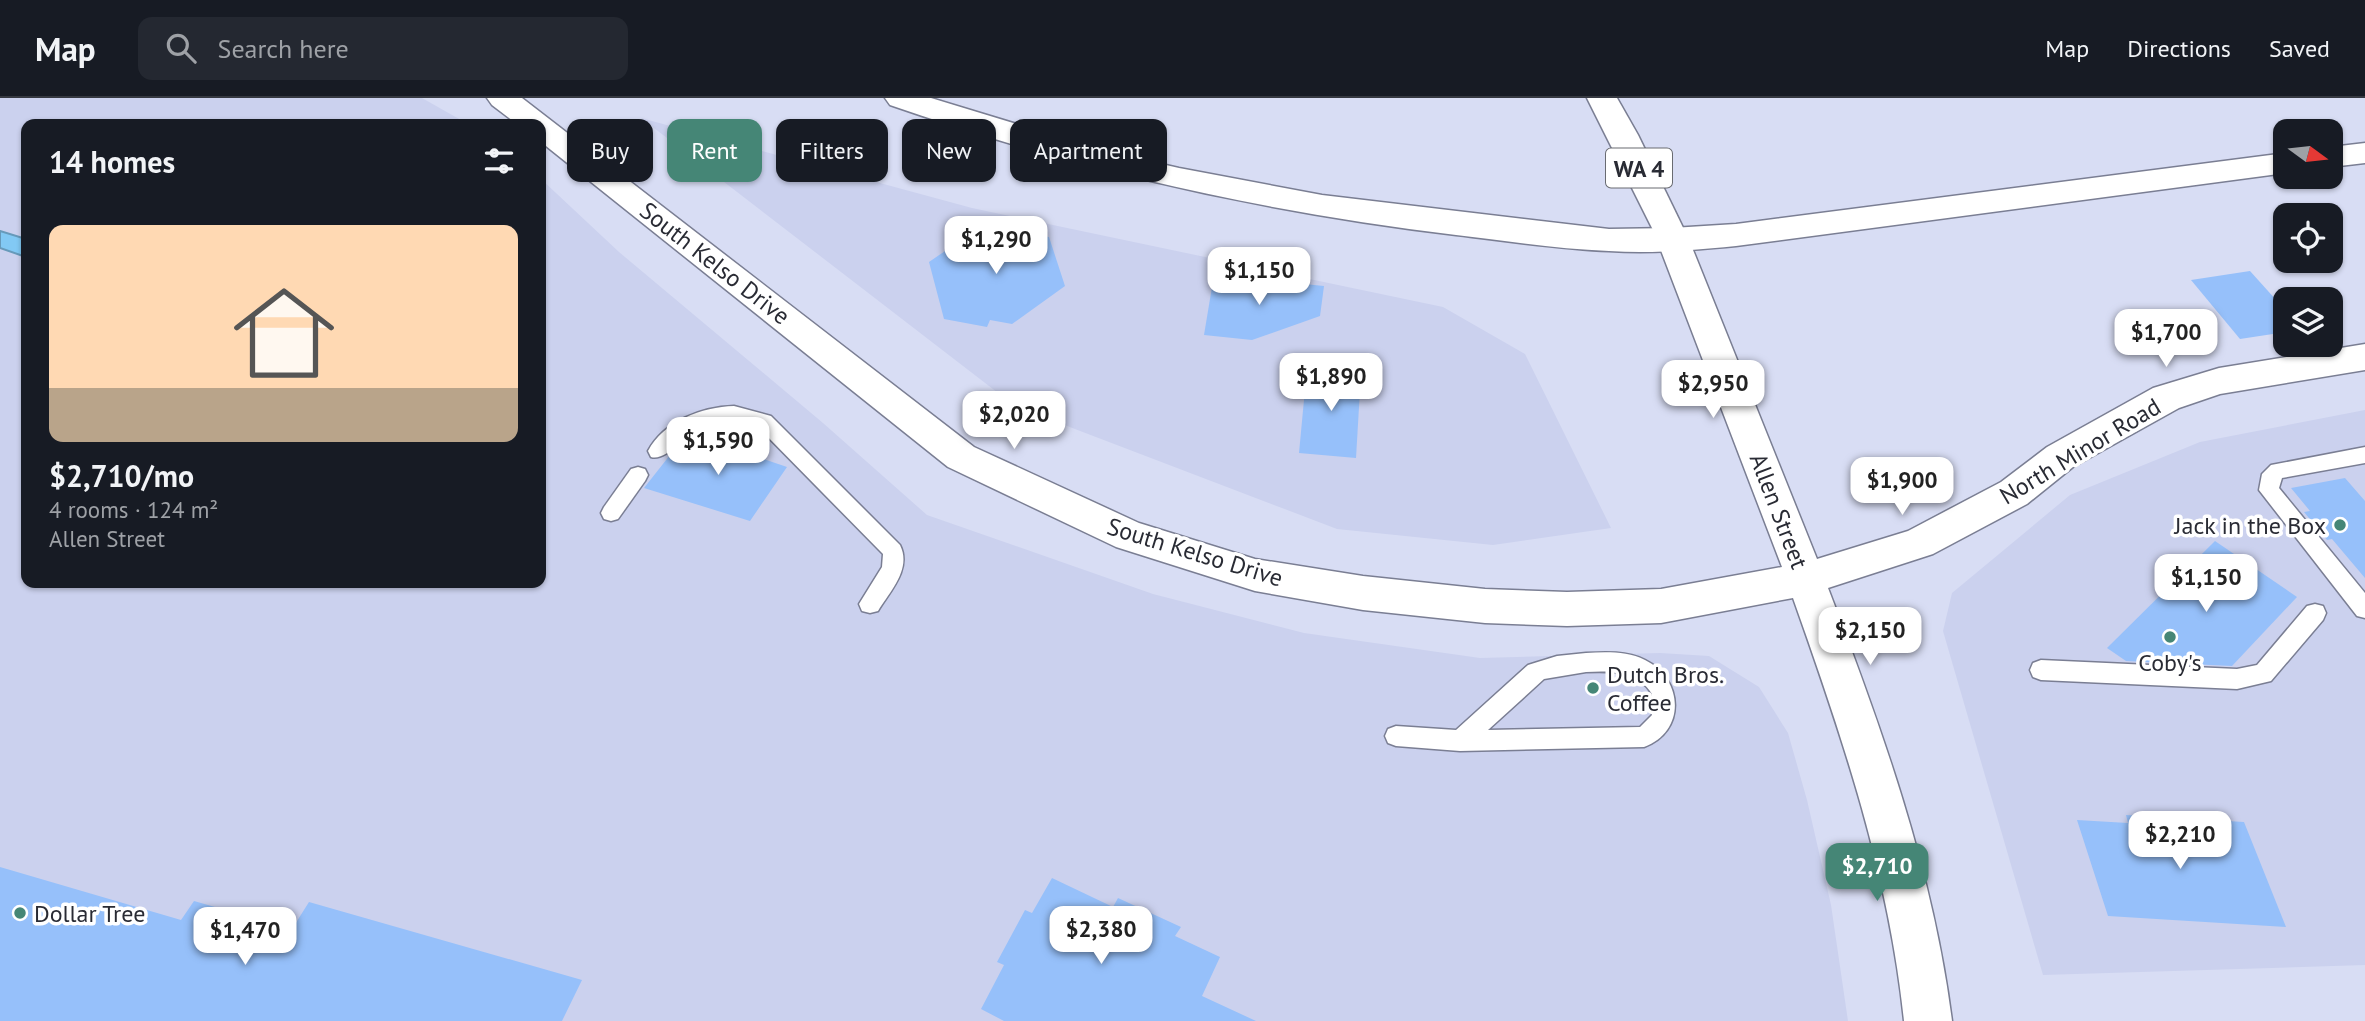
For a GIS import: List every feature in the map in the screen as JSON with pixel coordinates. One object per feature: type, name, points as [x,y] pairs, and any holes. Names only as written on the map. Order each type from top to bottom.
[{"type":"main road","name":"South Kelso Drive","points":[[502,98],[530,119]]},
{"type":"main road","points":[[900,98],[976,125],[1075,154],[1276,199],[1381,215],[1610,240],[1673,240],[1736,235],[2273,165]]},
{"type":"main road","name":"Allen Street","points":[[1602,98],[1623,135],[1673,240],[1806,579],[1876,776],[1910,898],[1928,1021]]},
{"type":"main road","name":"South Kelso Drive","points":[[546,131],[961,457],[1129,536],[1255,575],[1363,593],[1485,606],[1567,609],[1661,606],[1806,579]]},
{"type":"main road","points":[[2343,156],[2365,153]]},
{"type":"main road","name":"North Minor Road","points":[[1806,579],[1919,543],[2014,493],[2060,457],[2166,398],[2219,381],[2365,357]]},
{"type":"lane","points":[[658,451],[683,426],[704,416],[736,413],[764,421],[893,551],[893,569],[870,604]]},
{"type":"lane","points":[[2365,455],[2278,471],[2269,480],[2269,489],[2275,500],[2365,609]]},
{"type":"lane","points":[[611,513],[638,475]]},
{"type":"lane","points":[[2041,670],[2237,680],[2254,678],[2263,674],[2315,613]]},
{"type":"lane","points":[[1396,736],[1460,741],[1644,737],[1663,721],[1666,709],[1664,696],[1648,673],[1621,662],[1552,666],[1535,672],[1460,741]]},
{"type":"shaded area","points":[[0,98],[422,98],[459,119],[21,119],[21,588],[546,588],[546,184],[619,252],[823,423],[927,515],[1153,594],[1304,633],[1480,658],[1660,653],[1709,656],[1759,687],[1788,733],[1807,800],[1831,905],[1848,1021],[0,1021]]},
{"type":"shaded area","points":[[653,121],[667,125],[667,138],[653,127]]},
{"type":"shaded area","points":[[762,151],[776,155],[776,182],[876,182],[972,208],[1443,307],[1525,354],[1611,528],[1493,545],[1337,529],[1015,406],[724,182],[762,182]]},
{"type":"shaded area","points":[[2365,410],[2365,965],[2043,975],[1943,631],[1952,593],[2070,495],[2200,442]]},
{"type":"water","points":[[0,231],[21,237],[21,255],[0,248]]},
{"type":"building","points":[[983,225],[1049,237],[1065,286],[1012,324],[990,320],[987,327],[944,319],[929,262]]},
{"type":"building","points":[[2250,271],[2273,297],[2273,334],[2240,339],[2191,280]]},
{"type":"building","points":[[1214,275],[1324,286],[1320,316],[1252,340],[1204,335]]},
{"type":"building","points":[[1307,368],[1361,373],[1356,458],[1299,453]]},
{"type":"building","points":[[700,431],[762,452],[758,457],[787,467],[750,521],[644,488],[670,455],[680,458]]},
{"type":"building","name":"Jack in the Box","points":[[2345,478],[2365,501],[2365,578],[2332,539],[2327,540],[2304,512],[2310,511],[2291,488]]},
{"type":"building","points":[[2215,541],[2297,597],[2232,666],[2126,661],[2107,648]]},
{"type":"building","points":[[2126,815],[2244,822],[2286,927],[2108,916],[2077,820],[2128,823]]},
{"type":"building","points":[[0,867],[181,920],[194,901],[292,929],[309,902],[582,980],[562,1021],[0,1021]]},
{"type":"building","points":[[1052,878],[1113,907],[1118,898],[1181,927],[1175,936],[1220,957],[1202,996],[1256,1021],[1004,1021],[981,1009],[1004,965],[997,962],[1025,910],[1032,913]]},
{"type":"place","name":"Jack in the Box","points":[[2340,525]]},
{"type":"place","name":"Coby's","points":[[2170,637]]},
{"type":"place","name":"Dutch Bros. Coffee","points":[[1593,688]]},
{"type":"place","name":"Dollar Tree","points":[[20,913]]}]
